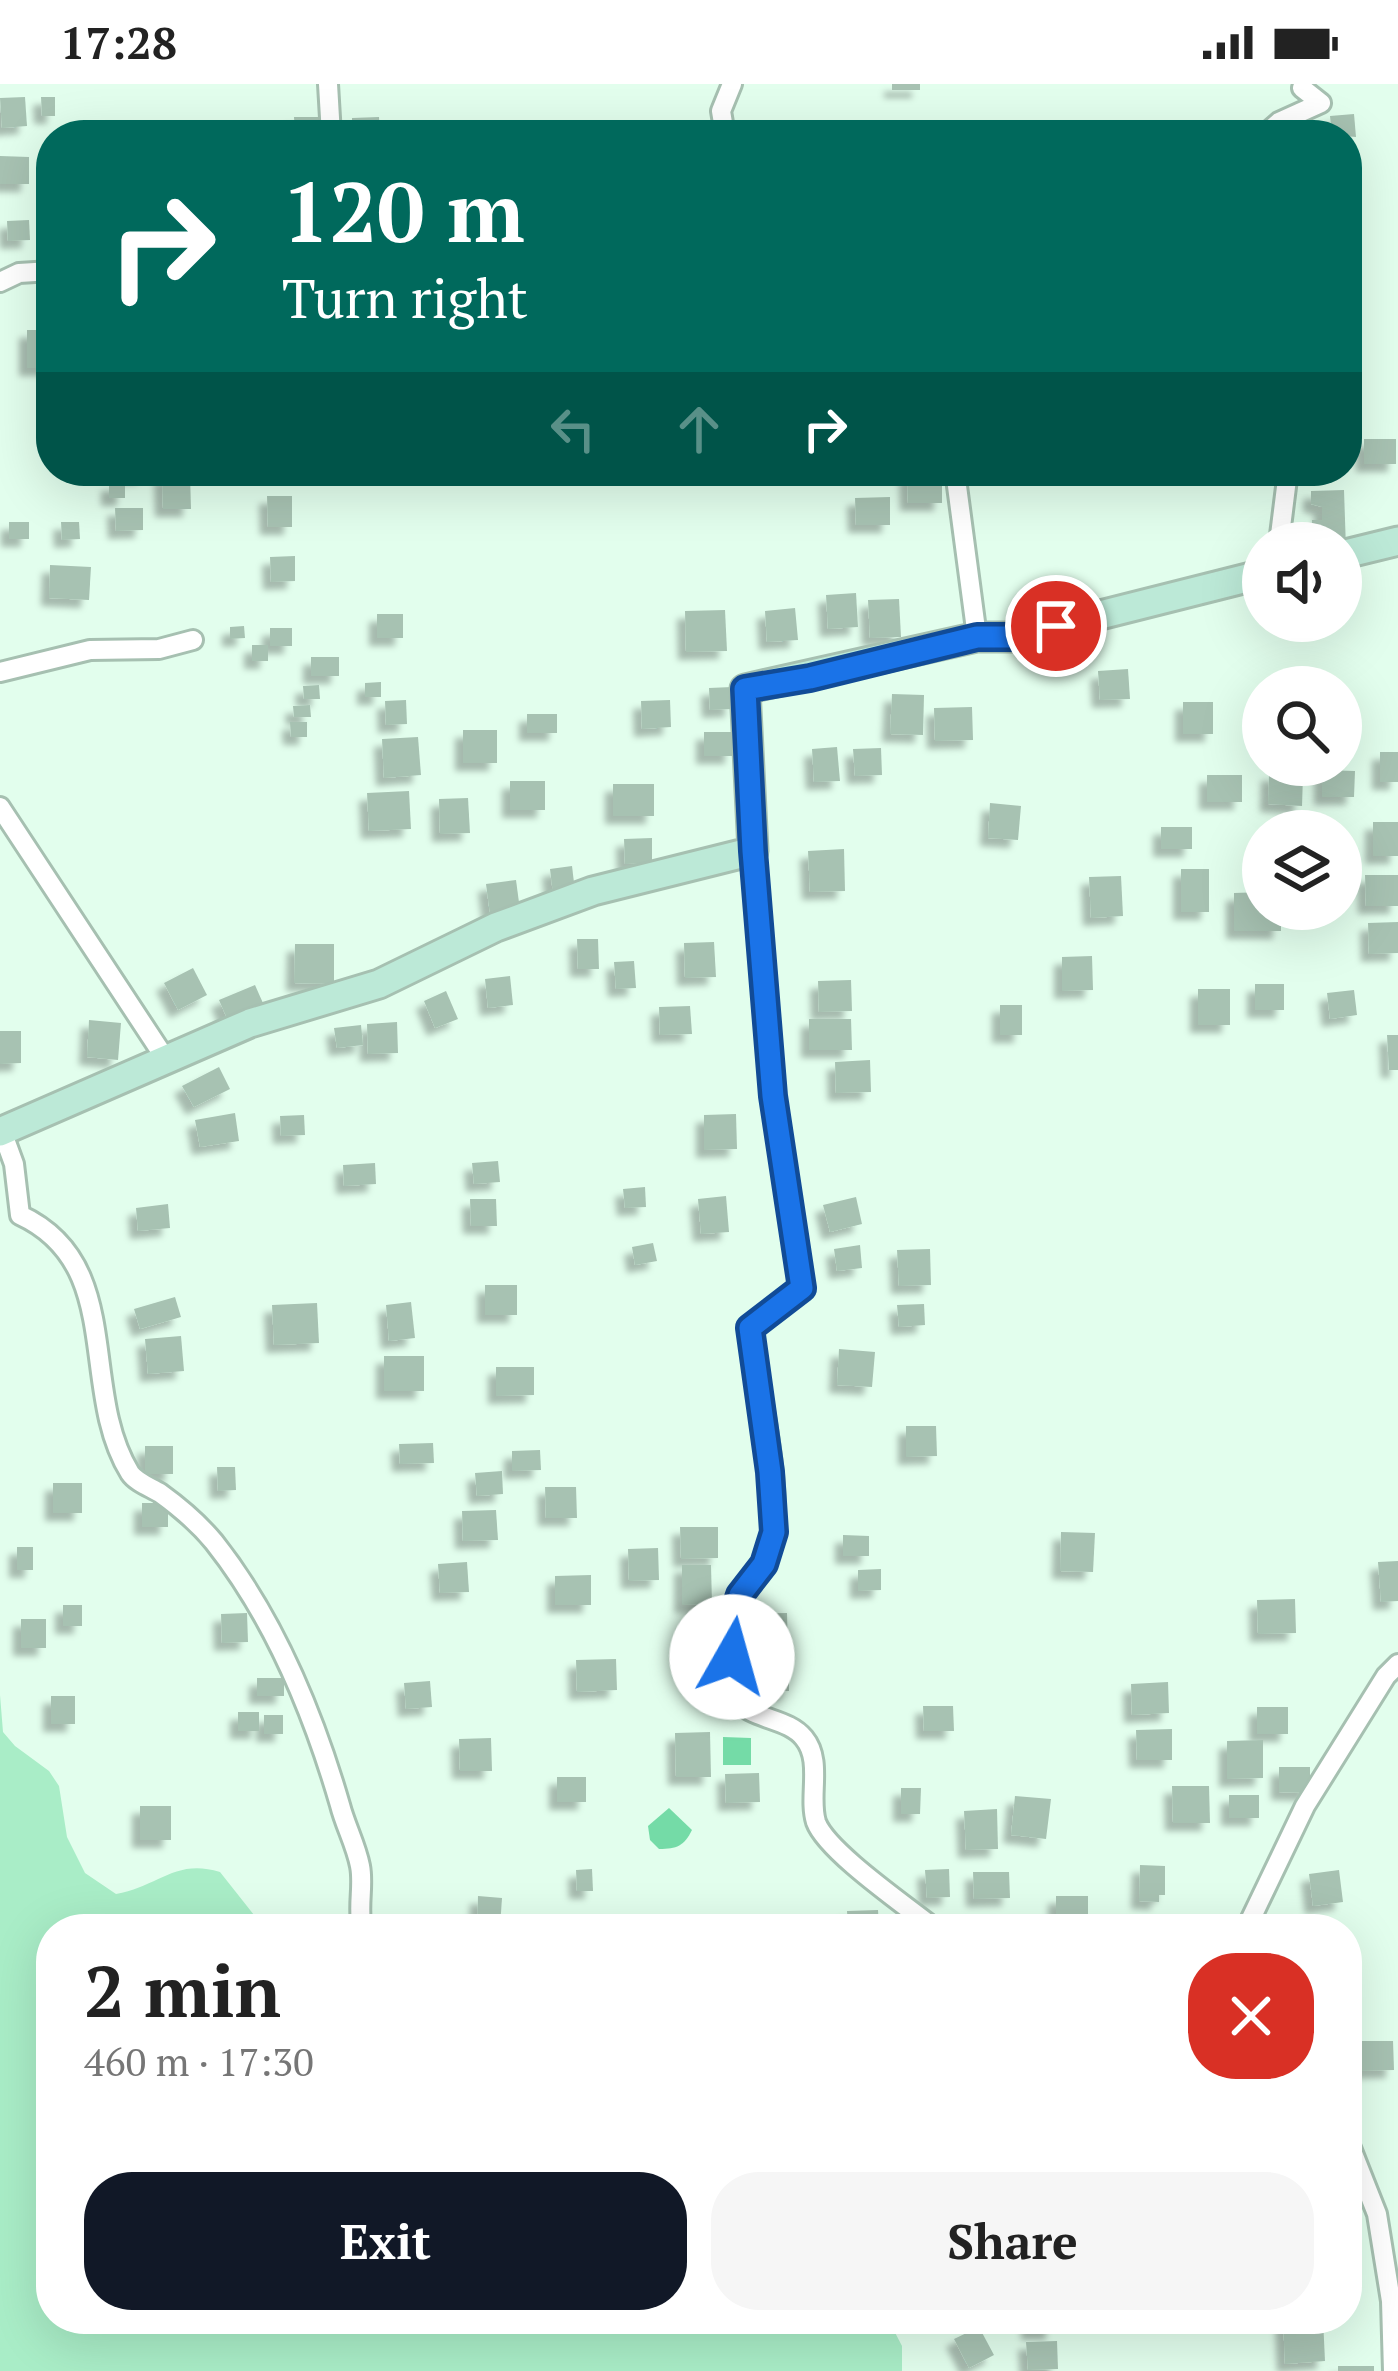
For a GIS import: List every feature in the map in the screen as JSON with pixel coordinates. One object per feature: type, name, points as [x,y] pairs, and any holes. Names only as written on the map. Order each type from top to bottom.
[{"type":"street","points":[[328,84],[331,120]]},
{"type":"street","points":[[722,120],[721,111],[732,84]]},
{"type":"street","points":[[1283,120],[1321,103],[1302,88]]},
{"type":"street","points":[[0,282],[19,273],[36,272]]},
{"type":"street","points":[[957,486],[977,637]]},
{"type":"street","points":[[1282,522],[1286,486]]},
{"type":"street","points":[[1362,550],[1398,541]]},
{"type":"street","points":[[916,1914],[832,1846],[816,1821],[812,1750],[801,1734],[744,1711],[732,1697],[733,1616],[740,1595],[764,1564],[774,1532],[750,1328],[802,1288],[773,1096],[745,689],[977,637],[1013,637],[1242,579]]},
{"type":"street","points":[[0,672],[90,650],[159,649],[193,640]]},
{"type":"street","points":[[0,807],[165,1058]]},
{"type":"street","points":[[359,1914],[361,1869],[322,1741],[259,1606],[212,1539],[163,1496],[132,1477],[107,1403],[85,1287],[69,1250],[47,1228],[20,1215],[14,1164],[1,1131],[250,1023],[379,984],[496,927],[593,891],[753,851]]},
{"type":"street","points":[[1253,1914],[1305,1806],[1398,1664]]},
{"type":"street","points":[[1362,2176],[1377,2214],[1391,2301],[1394,2371]]},
{"type":"shaded area","points":[[0,1695],[3,1732],[49,1771],[59,1786],[67,1837],[85,1873],[116,1894],[178,1871],[220,1872],[253,1914],[36,1914],[36,2334],[896,2334],[902,2346],[902,2371],[0,2371]]},
{"type":"shaded area","points":[[723,1737],[751,1738],[751,1765],[723,1765]]},
{"type":"shaded area","points":[[669,1808],[692,1830],[679,1846],[659,1849],[650,1840],[648,1826]]},
{"type":"building","points":[[892,84],[920,84],[920,90],[892,90]]},
{"type":"building","points":[[25,97],[27,126],[2,128],[0,98]]},
{"type":"building","points":[[41,97],[55,97],[55,116],[42,116]]},
{"type":"building","points":[[1354,114],[1355,120],[1330,120],[1330,116]]},
{"type":"building","points":[[0,156],[29,157],[29,184],[0,184]]},
{"type":"building","points":[[29,220],[30,240],[8,241],[7,221]]},
{"type":"building","points":[[27,330],[36,330],[36,368],[27,368]]},
{"type":"building","points":[[1364,439],[1396,439],[1396,464],[1364,464]]},
{"type":"building","points":[[109,486],[125,486],[125,498],[109,498]]},
{"type":"building","points":[[162,486],[190,486],[191,509],[163,509]]},
{"type":"building","points":[[907,486],[942,486],[942,503],[908,503]]},
{"type":"building","points":[[1344,490],[1345,522],[1312,522],[1322,520],[1322,507],[1311,504],[1311,491]]},
{"type":"building","points":[[267,496],[292,496],[292,527],[268,527]]},
{"type":"building","points":[[890,497],[890,525],[856,525],[855,498]]},
{"type":"building","points":[[115,508],[143,508],[143,530],[116,531]]},
{"type":"building","points":[[9,522],[29,522],[29,539],[9,539]]},
{"type":"building","points":[[61,522],[79,522],[80,539],[62,540]]},
{"type":"building","points":[[295,556],[295,581],[271,582],[270,557]]},
{"type":"building","points":[[50,565],[91,567],[89,600],[49,598]]},
{"type":"building","points":[[856,593],[858,627],[828,629],[826,595]]},
{"type":"building","points":[[899,599],[901,637],[870,638],[868,600]]},
{"type":"building","points":[[795,608],[798,640],[767,642],[765,611]]},
{"type":"building","points":[[725,610],[727,651],[686,652],[685,611]]},
{"type":"building","points":[[377,614],[403,614],[403,638],[377,638]]},
{"type":"building","points":[[244,626],[245,638],[230,639],[230,627]]},
{"type":"building","points":[[270,628],[292,628],[292,646],[270,646]]},
{"type":"building","points":[[252,645],[268,645],[268,661],[252,661]]},
{"type":"building","points":[[311,657],[339,657],[339,676],[311,676]]},
{"type":"building","points":[[1128,669],[1130,699],[1100,700],[1098,671]]},
{"type":"building","points":[[381,682],[381,697],[365,697],[365,683]]},
{"type":"building","points":[[319,685],[320,699],[304,699],[303,686]]},
{"type":"building","points":[[732,687],[733,709],[710,710],[709,688]]},
{"type":"building","points":[[892,694],[924,695],[923,735],[890,734]]},
{"type":"building","points":[[406,700],[407,724],[386,725],[385,701]]},
{"type":"building","points":[[670,700],[671,727],[642,729],[641,701]]},
{"type":"building","points":[[1183,702],[1213,702],[1213,734],[1183,734]]},
{"type":"building","points":[[310,705],[311,717],[294,717],[293,706]]},
{"type":"building","points":[[972,707],[973,740],[935,741],[934,708]]},
{"type":"building","points":[[527,714],[557,714],[557,733],[527,733]]},
{"type":"building","points":[[290,722],[307,722],[307,737],[291,737]]},
{"type":"building","points":[[463,730],[497,730],[497,763],[463,763]]},
{"type":"building","points":[[704,732],[733,732],[733,756],[704,756]]},
{"type":"building","points":[[418,737],[421,775],[384,778],[382,739]]},
{"type":"building","points":[[837,747],[840,781],[814,782],[812,749]]},
{"type":"building","points":[[881,748],[882,775],[855,776],[853,749]]},
{"type":"building","points":[[1380,752],[1398,752],[1398,782],[1380,782]]},
{"type":"building","points":[[1207,775],[1242,775],[1242,802],[1207,802]]},
{"type":"building","points":[[510,781],[545,781],[545,810],[510,810]]},
{"type":"building","points":[[613,784],[654,784],[654,816],[613,816]]},
{"type":"building","points":[[1269,786],[1303,786],[1302,806],[1268,804]]},
{"type":"building","points":[[1322,786],[1354,786],[1354,797],[1322,797]]},
{"type":"building","points":[[409,791],[411,829],[369,831],[367,793]]},
{"type":"building","points":[[468,798],[470,833],[440,834],[439,799]]},
{"type":"building","points":[[990,803],[1021,806],[1018,840],[988,838]]},
{"type":"building","points":[[1373,822],[1398,822],[1398,856],[1373,856]]},
{"type":"building","points":[[1161,827],[1192,827],[1192,849],[1161,849]]},
{"type":"building","points":[[652,838],[652,863],[625,864],[624,839]]},
{"type":"building","points":[[844,849],[845,891],[810,892],[808,851]]},
{"type":"building","points":[[572,866],[575,891],[553,894],[550,869]]},
{"type":"building","points":[[1181,869],[1209,869],[1209,912],[1181,912]]},
{"type":"building","points":[[1365,875],[1398,875],[1398,906],[1366,906]]},
{"type":"building","points":[[1121,876],[1123,916],[1091,918],[1089,877]]},
{"type":"building","points":[[516,880],[520,910],[490,914],[486,884]]},
{"type":"building","points":[[1234,893],[1242,893],[1242,930],[1281,931],[1234,931]]},
{"type":"building","points":[[1398,922],[1398,953],[1369,954],[1368,923]]},
{"type":"building","points":[[577,939],[598,939],[599,969],[578,969]]},
{"type":"building","points":[[714,942],[716,977],[685,978],[684,943]]},
{"type":"building","points":[[295,944],[334,944],[334,984],[294,983]]},
{"type":"building","points":[[1092,956],[1093,990],[1062,991],[1062,957]]},
{"type":"building","points":[[634,961],[636,988],[616,989],[614,962]]},
{"type":"building","points":[[193,968],[207,995],[178,1010],[164,983]]},
{"type":"building","points":[[510,976],[513,1005],[488,1008],[485,979]]},
{"type":"building","points":[[851,980],[852,1011],[819,1012],[818,981]]},
{"type":"building","points":[[1255,984],[1284,984],[1284,1010],[1255,1010]]},
{"type":"building","points":[[255,985],[266,1010],[230,1025],[219,1000]]},
{"type":"building","points":[[1198,989],[1230,989],[1230,1025],[1198,1025]]},
{"type":"building","points":[[1354,990],[1357,1015],[1330,1019],[1327,993]]},
{"type":"building","points":[[446,991],[458,1019],[435,1028],[424,1001]]},
{"type":"building","points":[[1000,1005],[1022,1005],[1022,1035],[1000,1035]]},
{"type":"building","points":[[690,1006],[692,1034],[660,1035],[659,1007]]},
{"type":"building","points":[[809,1019],[851,1019],[852,1050],[809,1050]]},
{"type":"building","points":[[89,1020],[121,1023],[118,1060],[87,1057]]},
{"type":"building","points":[[397,1022],[398,1053],[368,1054],[367,1024]]},
{"type":"building","points":[[361,1025],[363,1045],[337,1048],[334,1028]]},
{"type":"building","points":[[0,1031],[21,1031],[21,1063],[0,1064]]},
{"type":"building","points":[[1387,1035],[1398,1035],[1398,1070],[1389,1070]]},
{"type":"building","points":[[870,1060],[871,1092],[836,1093],[835,1062]]},
{"type":"building","points":[[219,1067],[230,1089],[194,1107],[182,1086]]},
{"type":"building","points":[[235,1113],[239,1141],[200,1147],[195,1120]]},
{"type":"building","points":[[736,1114],[737,1149],[704,1150],[704,1115]]},
{"type":"building","points":[[304,1115],[305,1135],[281,1136],[280,1116]]},
{"type":"building","points":[[498,1161],[500,1182],[474,1184],[472,1163]]},
{"type":"building","points":[[375,1163],[376,1184],[344,1186],[343,1165]]},
{"type":"building","points":[[645,1187],[646,1207],[625,1208],[623,1189]]},
{"type":"building","points":[[726,1196],[729,1232],[701,1234],[698,1199]]},
{"type":"building","points":[[856,1197],[862,1224],[830,1232],[823,1205]]},
{"type":"building","points":[[470,1199],[496,1199],[497,1226],[471,1226]]},
{"type":"building","points":[[168,1204],[170,1228],[138,1231],[136,1208]]},
{"type":"building","points":[[653,1243],[657,1261],[635,1265],[632,1247]]},
{"type":"building","points":[[860,1245],[862,1268],[837,1271],[834,1249]]},
{"type":"building","points":[[930,1249],[931,1285],[899,1286],[897,1250]]},
{"type":"building","points":[[485,1285],[517,1285],[517,1315],[485,1315]]},
{"type":"building","points":[[175,1297],[181,1317],[140,1329],[134,1309]]},
{"type":"building","points":[[411,1302],[415,1338],[389,1341],[386,1305]]},
{"type":"building","points":[[317,1303],[319,1343],[274,1345],[272,1305]]},
{"type":"building","points":[[924,1304],[925,1325],[899,1327],[897,1305]]},
{"type":"building","points":[[181,1336],[184,1371],[148,1374],[145,1339]]},
{"type":"building","points":[[839,1349],[875,1352],[872,1387],[837,1385]]},
{"type":"building","points":[[384,1356],[424,1356],[424,1391],[384,1391]]},
{"type":"building","points":[[496,1367],[534,1367],[534,1395],[496,1396]]},
{"type":"building","points":[[906,1426],[936,1426],[937,1456],[906,1457]]},
{"type":"building","points":[[433,1443],[434,1463],[400,1464],[399,1444]]},
{"type":"building","points":[[145,1446],[173,1446],[173,1474],[145,1474]]},
{"type":"building","points":[[540,1450],[541,1470],[512,1471],[512,1451]]},
{"type":"building","points":[[217,1467],[235,1467],[236,1490],[218,1491]]},
{"type":"building","points":[[502,1471],[503,1494],[477,1496],[475,1473]]},
{"type":"building","points":[[53,1483],[82,1483],[82,1513],[53,1513]]},
{"type":"building","points":[[545,1487],[576,1487],[577,1518],[546,1518]]},
{"type":"building","points":[[142,1503],[168,1503],[168,1527],[142,1527]]},
{"type":"building","points":[[496,1510],[498,1540],[463,1541],[462,1511]]},
{"type":"building","points":[[680,1527],[718,1527],[718,1558],[681,1559]]},
{"type":"building","points":[[1061,1532],[1095,1533],[1093,1572],[1060,1571]]},
{"type":"building","points":[[843,1535],[869,1536],[869,1556],[843,1556]]},
{"type":"building","points":[[17,1547],[33,1547],[33,1570],[17,1570]]},
{"type":"building","points":[[658,1548],[659,1580],[629,1581],[628,1549]]},
{"type":"building","points":[[1398,1561],[1398,1601],[1381,1602],[1378,1562]]},
{"type":"building","points":[[467,1562],[469,1592],[440,1593],[438,1564]]},
{"type":"building","points":[[682,1565],[711,1565],[712,1604],[682,1605]]},
{"type":"building","points":[[881,1569],[881,1590],[858,1591],[858,1570]]},
{"type":"building","points":[[591,1575],[591,1605],[555,1605],[555,1576]]},
{"type":"building","points":[[1295,1599],[1296,1633],[1258,1634],[1257,1600]]},
{"type":"building","points":[[63,1605],[82,1605],[82,1626],[63,1626]]},
{"type":"building","points":[[247,1613],[248,1642],[222,1643],[221,1614]]},
{"type":"building","points":[[787,1613],[789,1691],[745,1692],[743,1614]]},
{"type":"building","points":[[21,1619],[46,1619],[46,1648],[21,1648]]},
{"type":"building","points":[[616,1659],[617,1690],[577,1692],[576,1660]]},
{"type":"building","points":[[257,1678],[284,1678],[284,1696],[257,1696]]},
{"type":"building","points":[[430,1681],[432,1707],[406,1709],[404,1683]]},
{"type":"building","points":[[1168,1682],[1169,1713],[1132,1715],[1131,1684]]},
{"type":"building","points":[[51,1696],[75,1696],[75,1724],[51,1724]]},
{"type":"building","points":[[923,1706],[953,1706],[954,1731],[924,1731]]},
{"type":"building","points":[[1257,1707],[1288,1707],[1288,1734],[1257,1734]]},
{"type":"building","points":[[238,1712],[259,1712],[259,1731],[238,1731]]},
{"type":"building","points":[[264,1715],[283,1715],[283,1734],[264,1734]]},
{"type":"building","points":[[1172,1729],[1172,1760],[1137,1760],[1136,1730]]},
{"type":"building","points":[[710,1732],[711,1777],[676,1777],[675,1733]]},
{"type":"building","points":[[491,1738],[492,1771],[460,1771],[459,1739]]},
{"type":"building","points":[[1263,1740],[1263,1778],[1227,1779],[1227,1741]]},
{"type":"building","points":[[1279,1767],[1310,1767],[1310,1793],[1279,1792]]},
{"type":"building","points":[[759,1773],[760,1802],[726,1803],[725,1774]]},
{"type":"building","points":[[557,1777],[586,1777],[586,1802],[557,1802]]},
{"type":"building","points":[[1172,1786],[1209,1786],[1210,1823],[1173,1823]]},
{"type":"building","points":[[901,1788],[921,1788],[920,1814],[901,1814]]},
{"type":"building","points":[[1229,1795],[1259,1795],[1259,1818],[1229,1818]]},
{"type":"building","points":[[1015,1796],[1051,1799],[1046,1839],[1011,1835]]},
{"type":"building","points":[[140,1806],[171,1806],[171,1840],[140,1840]]},
{"type":"building","points":[[997,1809],[998,1849],[966,1850],[964,1811]]},
{"type":"building","points":[[1140,1865],[1165,1866],[1165,1895],[1159,1895],[1159,1902],[1139,1901]]},
{"type":"building","points":[[592,1869],[593,1891],[577,1891],[576,1870]]},
{"type":"building","points":[[949,1869],[950,1897],[927,1898],[925,1870]]},
{"type":"building","points":[[1339,1870],[1343,1902],[1313,1906],[1309,1874]]},
{"type":"building","points":[[973,1872],[1009,1872],[1010,1898],[974,1899]]},
{"type":"building","points":[[478,1896],[502,1898],[501,1914],[477,1914]]},
{"type":"building","points":[[1056,1896],[1088,1896],[1088,1914],[1056,1914]]},
{"type":"building","points":[[878,1910],[878,1914],[847,1914]]},
{"type":"building","points":[[1362,2041],[1393,2041],[1394,2070],[1362,2071]]},
{"type":"building","points":[[983,2334],[994,2355],[969,2368],[954,2339]]},
{"type":"building","points":[[1284,2334],[1324,2334],[1325,2361],[1285,2364]]},
{"type":"building","points":[[1057,2341],[1058,2369],[1028,2370],[1026,2342]]},
{"type":"building","points":[[1338,2366],[1374,2366],[1374,2371],[1338,2371]]},
{"type":"route","points":[[732,1657],[733,1616],[740,1595],[764,1564],[774,1532],[750,1328],[802,1288],[773,1096],[745,689],[977,637],[1013,637],[1056,626]]}]
